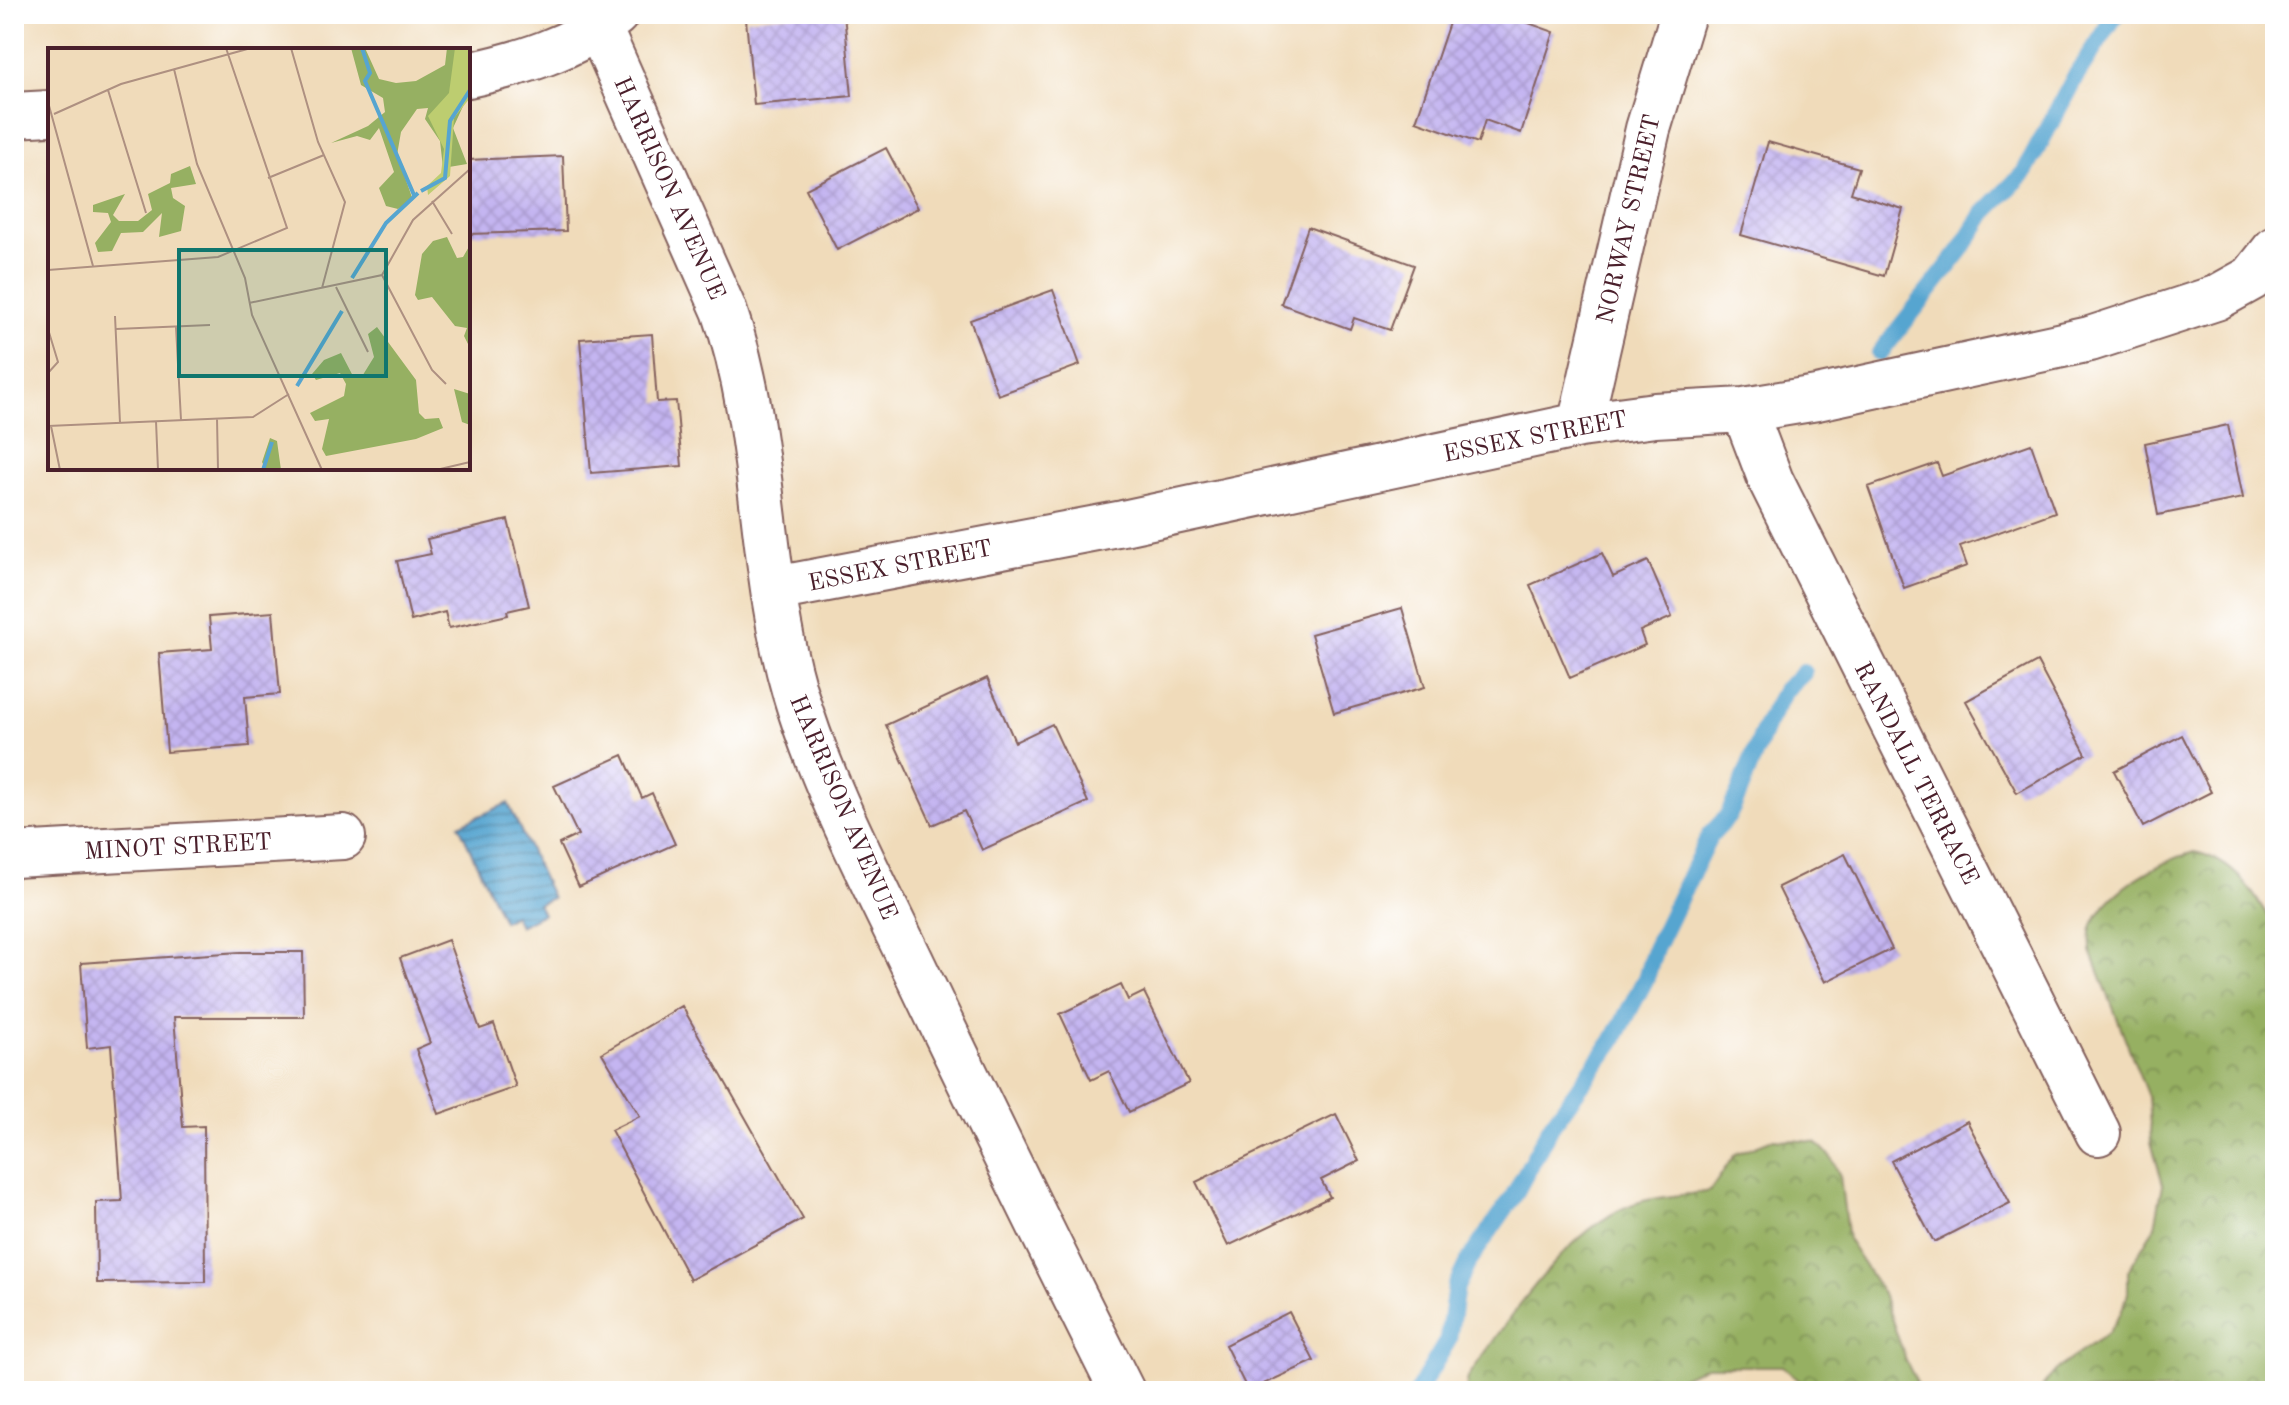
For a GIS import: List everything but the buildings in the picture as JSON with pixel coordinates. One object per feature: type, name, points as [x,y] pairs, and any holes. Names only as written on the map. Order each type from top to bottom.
[{"type":"street","name":"NORWAY STREET","points":[[1580,425],[1648,129],[1683,14]]},
{"type":"street","points":[[470,74],[548,53],[603,19]]},
{"type":"street","name":"HARRISON AVENUE","points":[[603,19],[737,347],[751,410],[789,668],[805,724],[862,858],[1122,1391]]},
{"type":"street","points":[[14,115],[48,113]]},
{"type":"street","name":"ESSEX STREET","points":[[775,589],[1123,523],[1580,425],[1655,415],[1744,410],[1831,395],[2090,339],[2216,298],[2267,277]]},
{"type":"street","name":"RANDALL TERRACE","points":[[1744,410],[1771,481],[2098,1133]]},
{"type":"street","name":"MINOT STREET","points":[[14,855],[343,837]]},
{"type":"green space","points":[[2194,852],[2221,862],[2232,870],[2251,891],[2275,928],[2275,1391],[2039,1391],[2058,1368],[2108,1333],[2121,1313],[2128,1293],[2128,1271],[2155,1226],[2163,1184],[2151,1142],[2148,1097],[2091,951],[2092,928],[2100,912],[2122,889],[2150,870]]},
{"type":"green space","points":[[1773,1139],[1816,1142],[1831,1157],[1840,1176],[1848,1241],[1883,1294],[1906,1361],[1921,1391],[1803,1391],[1801,1382],[1782,1366],[1706,1366],[1653,1391],[1466,1391],[1468,1377],[1522,1301],[1591,1228],[1617,1211],[1643,1201],[1710,1191],[1735,1154]]},
{"type":"water","points":[[508,803],[552,898],[538,904],[543,914],[519,926],[514,915],[503,921],[459,825]]},
{"type":"waterway","points":[[1880,353],[1961,250],[1984,213],[2024,173],[2074,79],[2116,14]]},
{"type":"waterway","points":[[1418,1391],[1448,1340],[1456,1287],[1468,1262],[1513,1197],[1551,1126],[1613,1041],[1646,978],[1655,949],[1710,835],[1728,816],[1766,725],[1784,691],[1803,673]]}]
